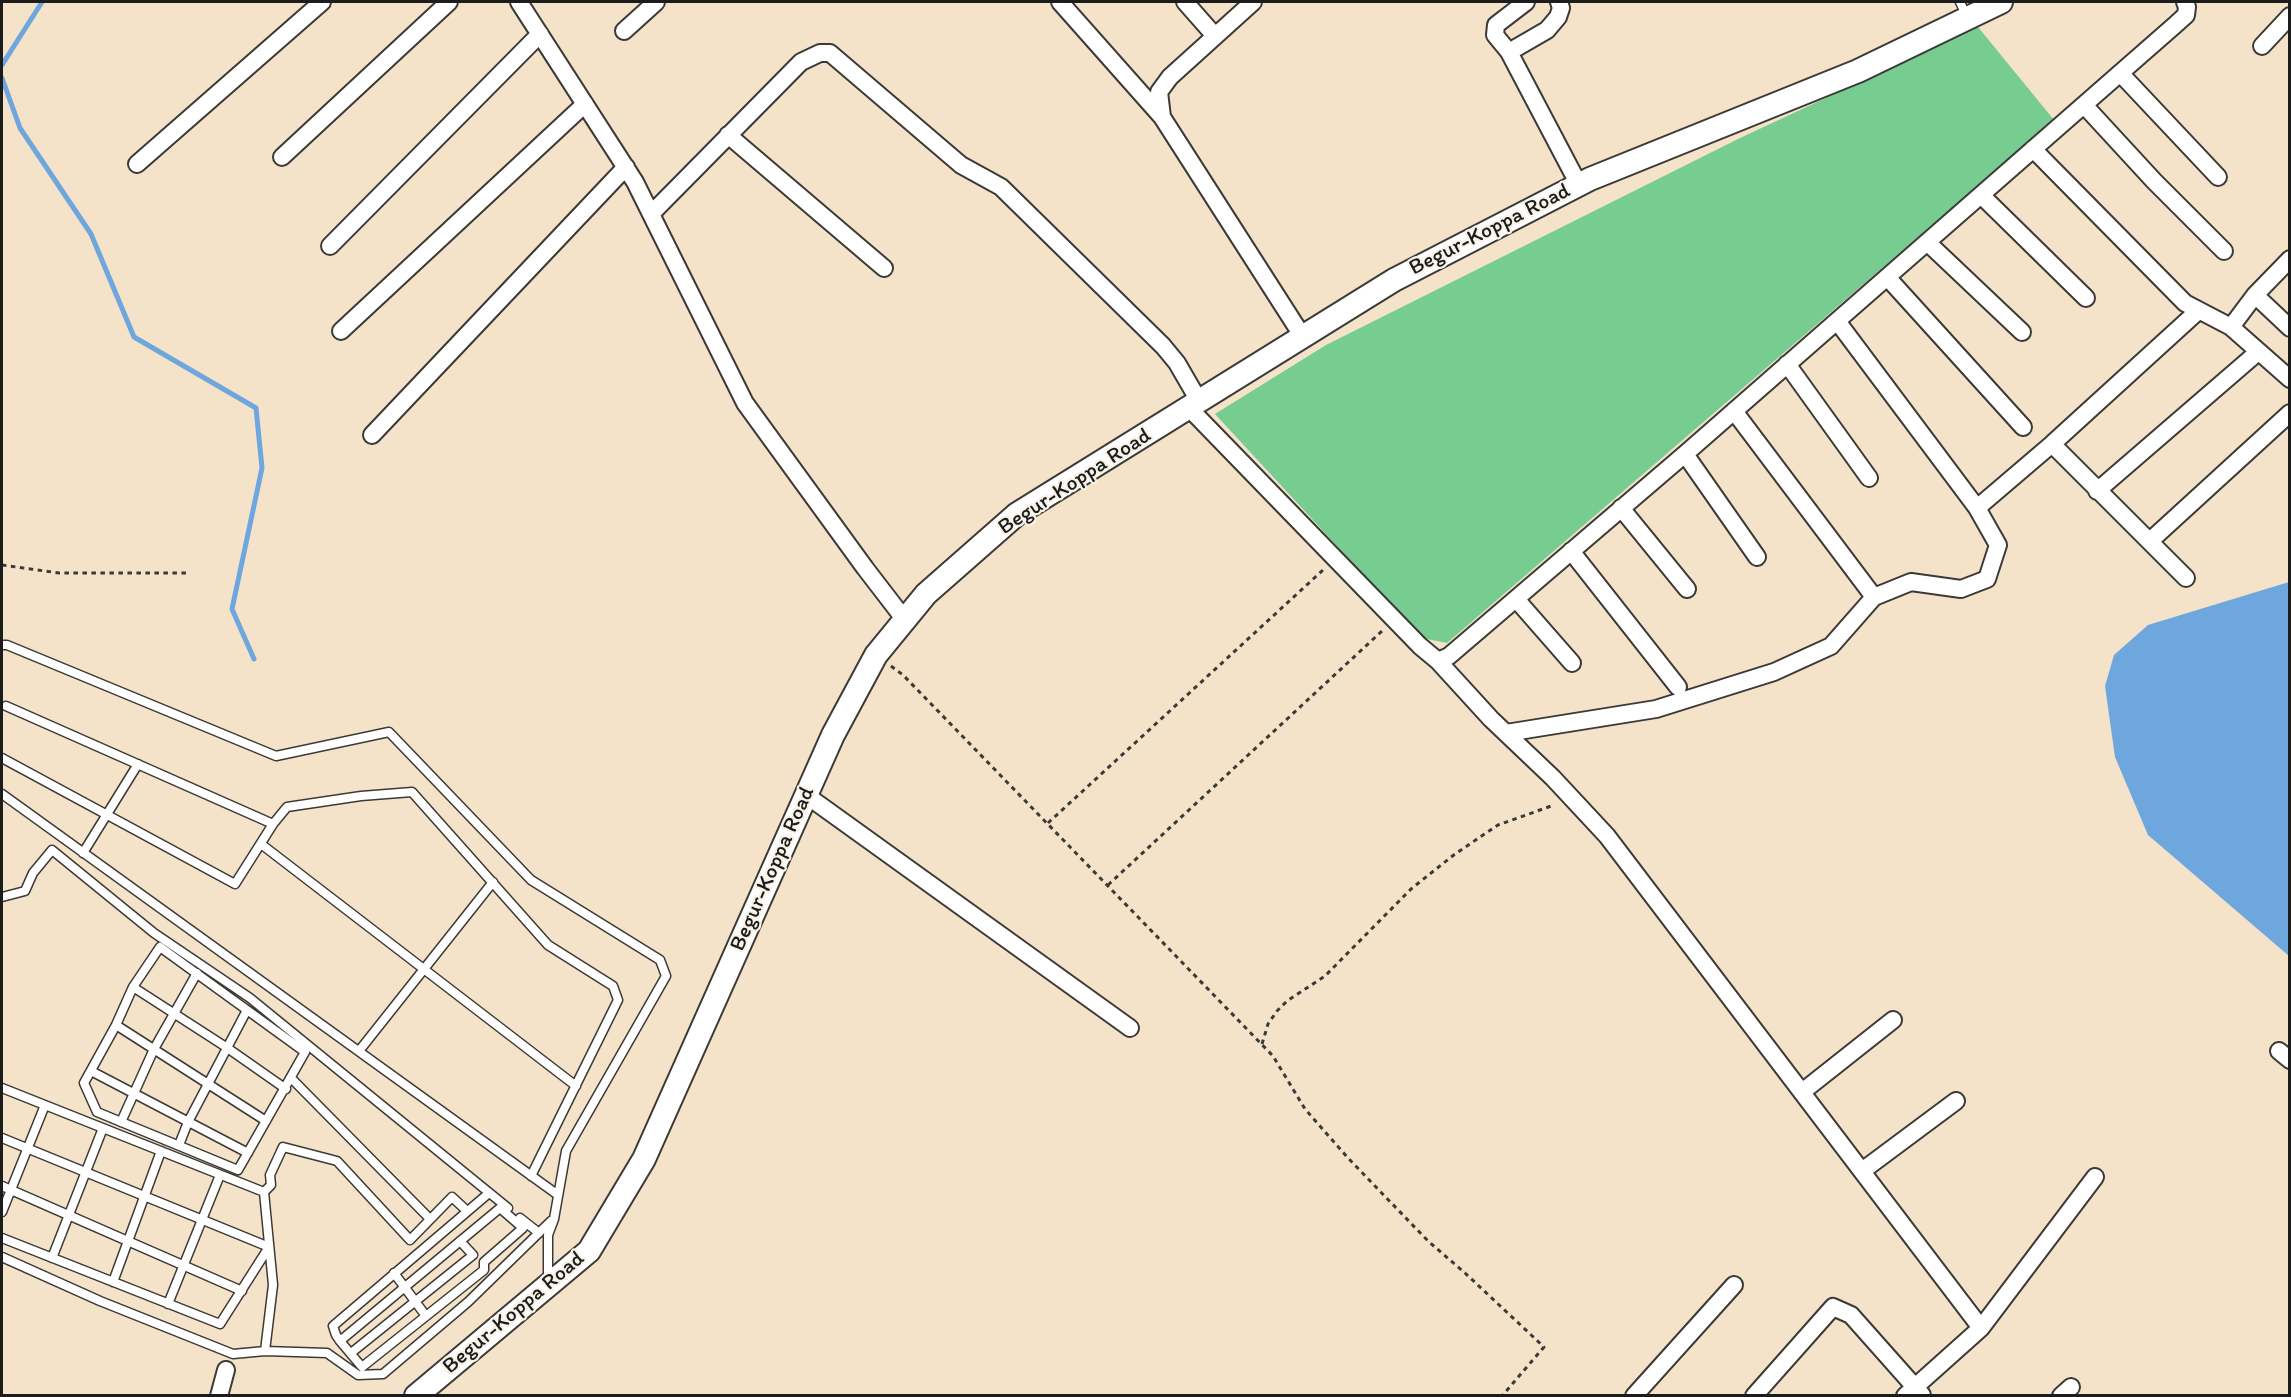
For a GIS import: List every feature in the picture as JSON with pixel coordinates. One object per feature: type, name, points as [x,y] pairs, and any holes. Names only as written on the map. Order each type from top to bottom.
[{"type":"main road","name":"Begur-Koppa Road","points":[[416,1395],[589,1251],[644,1159],[833,735],[876,655],[926,594],[1017,514],[1394,280],[1579,185],[1858,71],[1964,10],[2001,2]]},
{"type":"street","points":[[137,164],[322,2]]},
{"type":"street","points":[[282,157],[449,2]]},
{"type":"street","points":[[519,2],[626,167],[745,403],[905,620]]},
{"type":"street","points":[[624,31],[656,2]]},
{"type":"street","points":[[1060,2],[1162,117],[1303,337]]},
{"type":"street","points":[[1185,2],[1215,36]]},
{"type":"street","points":[[1162,117],[1159,92],[1170,77],[1253,2]]},
{"type":"street","points":[[1526,2],[1496,26],[1496,35],[1509,52],[1579,185]]},
{"type":"street","points":[[1509,52],[1547,30],[1558,16],[1561,9],[1559,2]]},
{"type":"street","points":[[1438,661],[1449,656],[1685,454],[2084,105],[2186,15],[2185,2]]},
{"type":"street","points":[[2262,46],[2289,16]]},
{"type":"street","points":[[330,246],[540,34]]},
{"type":"street","points":[[651,214],[801,62],[820,53],[830,53],[961,165],[1001,187],[1163,346],[1177,363],[1194,405],[1335,559],[1394,620],[1438,661],[1607,836],[1981,1328]]},
{"type":"street","points":[[2120,73],[2218,177]]},
{"type":"street","points":[[341,331],[585,104]]},
{"type":"street","points":[[2084,105],[2154,181],[2224,251]]},
{"type":"street","points":[[728,135],[884,268]]},
{"type":"street","points":[[2033,149],[2185,303],[2231,327],[2289,379]]},
{"type":"street","points":[[372,435],[626,167]]},
{"type":"street","points":[[1981,195],[2085,298]]},
{"type":"street","points":[[1927,242],[2022,332]]},
{"type":"street","points":[[2231,327],[2255,295],[2289,259]]},
{"type":"street","points":[[1887,277],[2023,427]]},
{"type":"street","points":[[2255,295],[2289,328]]},
{"type":"street","points":[[1977,508],[2052,444],[2198,311]]},
{"type":"street","points":[[1506,733],[1656,708],[1774,672],[1831,646],[1874,597],[1911,582],[1961,589],[1987,579],[1998,545],[1977,508],[1836,321]]},
{"type":"street","points":[[2097,491],[2258,352]]},
{"type":"street","points":[[1787,364],[1869,478]]},
{"type":"street","points":[[1734,411],[1874,597]]},
{"type":"street","points":[[2150,542],[2289,412]]},
{"type":"street","points":[[2052,444],[2186,578]]},
{"type":"street","points":[[1685,454],[1757,557]]},
{"type":"street","points":[[1621,508],[1687,589]]},
{"type":"street","points":[[1571,551],[1678,687]]},
{"type":"street","points":[[1516,599],[1572,663]]},
{"type":"street","points":[[806,795],[1130,1028]]},
{"type":"street","points":[[1802,1092],[1893,1020]]},
{"type":"street","points":[[1862,1171],[1956,1101]]},
{"type":"street","points":[[1754,1395],[1833,1307],[1851,1315],[1914,1393],[1981,1328],[2095,1177]]},
{"type":"street","points":[[1634,1395],[1734,1285]]},
{"type":"street","points":[[219,1395],[226,1370]]},
{"type":"lane","points":[[2,645],[7,645],[276,756],[389,732],[531,880],[660,960],[666,976],[566,1151],[554,1219],[548,1236],[548,1284]]},
{"type":"lane","points":[[6,706],[273,824]]},
{"type":"lane","points":[[2,758],[235,884],[273,824],[287,807],[361,796],[412,792],[548,945],[613,986],[618,1000],[531,1176]]},
{"type":"lane","points":[[83,853],[138,764]]},
{"type":"lane","points":[[2,794],[558,1195]]},
{"type":"lane","points":[[261,844],[576,1086]]},
{"type":"lane","points":[[2,897],[25,891],[33,873],[52,850],[154,933],[250,998],[539,1233]]},
{"type":"lane","points":[[358,1051],[493,882]]},
{"type":"lane","points":[[160,946],[197,973],[305,1052],[238,1170],[97,1112],[84,1083],[116,1025],[133,987],[160,946]]},
{"type":"lane","points":[[121,1122],[154,1049],[197,973]]},
{"type":"lane","points":[[133,987],[286,1089]]},
{"type":"lane","points":[[179,1145],[188,1122],[226,1047],[247,1011]]},
{"type":"lane","points":[[116,1025],[266,1121]]},
{"type":"lane","points":[[91,1071],[248,1152]]},
{"type":"lane","points":[[291,1079],[430,1219]]},
{"type":"lane","points":[[2,1088],[264,1192]]},
{"type":"lane","points":[[2,1212],[6,1188],[27,1149],[45,1105]]},
{"type":"lane","points":[[52,1258],[103,1128]]},
{"type":"lane","points":[[2,1138],[143,1197],[269,1246]]},
{"type":"lane","points":[[264,1192],[271,1185],[270,1175],[283,1147],[337,1161],[410,1240],[452,1197],[467,1210]]},
{"type":"lane","points":[[113,1282],[126,1240],[161,1151]]},
{"type":"lane","points":[[168,1304],[220,1175]]},
{"type":"lane","points":[[6,1188],[242,1291]]},
{"type":"lane","points":[[264,1192],[273,1285],[265,1351]]},
{"type":"lane","points":[[340,1341],[500,1208],[523,1228],[483,1262],[484,1270],[362,1367],[340,1341],[336,1335],[333,1326],[489,1192]]},
{"type":"lane","points":[[2,1257],[100,1301],[233,1354],[265,1351],[327,1353],[358,1375],[383,1374],[468,1302],[554,1219]]},
{"type":"lane","points":[[2,1238],[220,1324],[269,1246]]},
{"type":"lane","points":[[351,1353],[473,1255],[460,1241]]},
{"type":"lane","points":[[394,1273],[426,1316]]},
{"type":"path","points":[[1048,823],[1335,559]]},
{"type":"path","points":[[2,565],[59,573],[187,573]]},
{"type":"path","points":[[1108,885],[1394,620]]},
{"type":"path","points":[[876,655],[903,675],[1262,1044],[1273,1056],[1316,1122],[1428,1241],[1466,1273],[1544,1347],[1502,1395]]},
{"type":"path","points":[[1262,1044],[1268,1024],[1287,1001],[1325,976],[1411,889],[1455,854],[1498,825],[1535,810],[1573,800]]},
{"type":"green space","points":[[1978,27],[2054,120],[1447,643],[1422,638],[1215,414],[1326,345],[1740,138]]},
{"type":"water","points":[[2290,582],[2289,956],[2148,835],[2115,757],[2105,686],[2114,655],[2148,625]]},
{"type":"waterway","points":[[2,65],[42,2]]},
{"type":"waterway","points":[[2,78],[20,128],[91,234],[134,337],[256,408],[262,468],[232,609],[254,659]]}]
